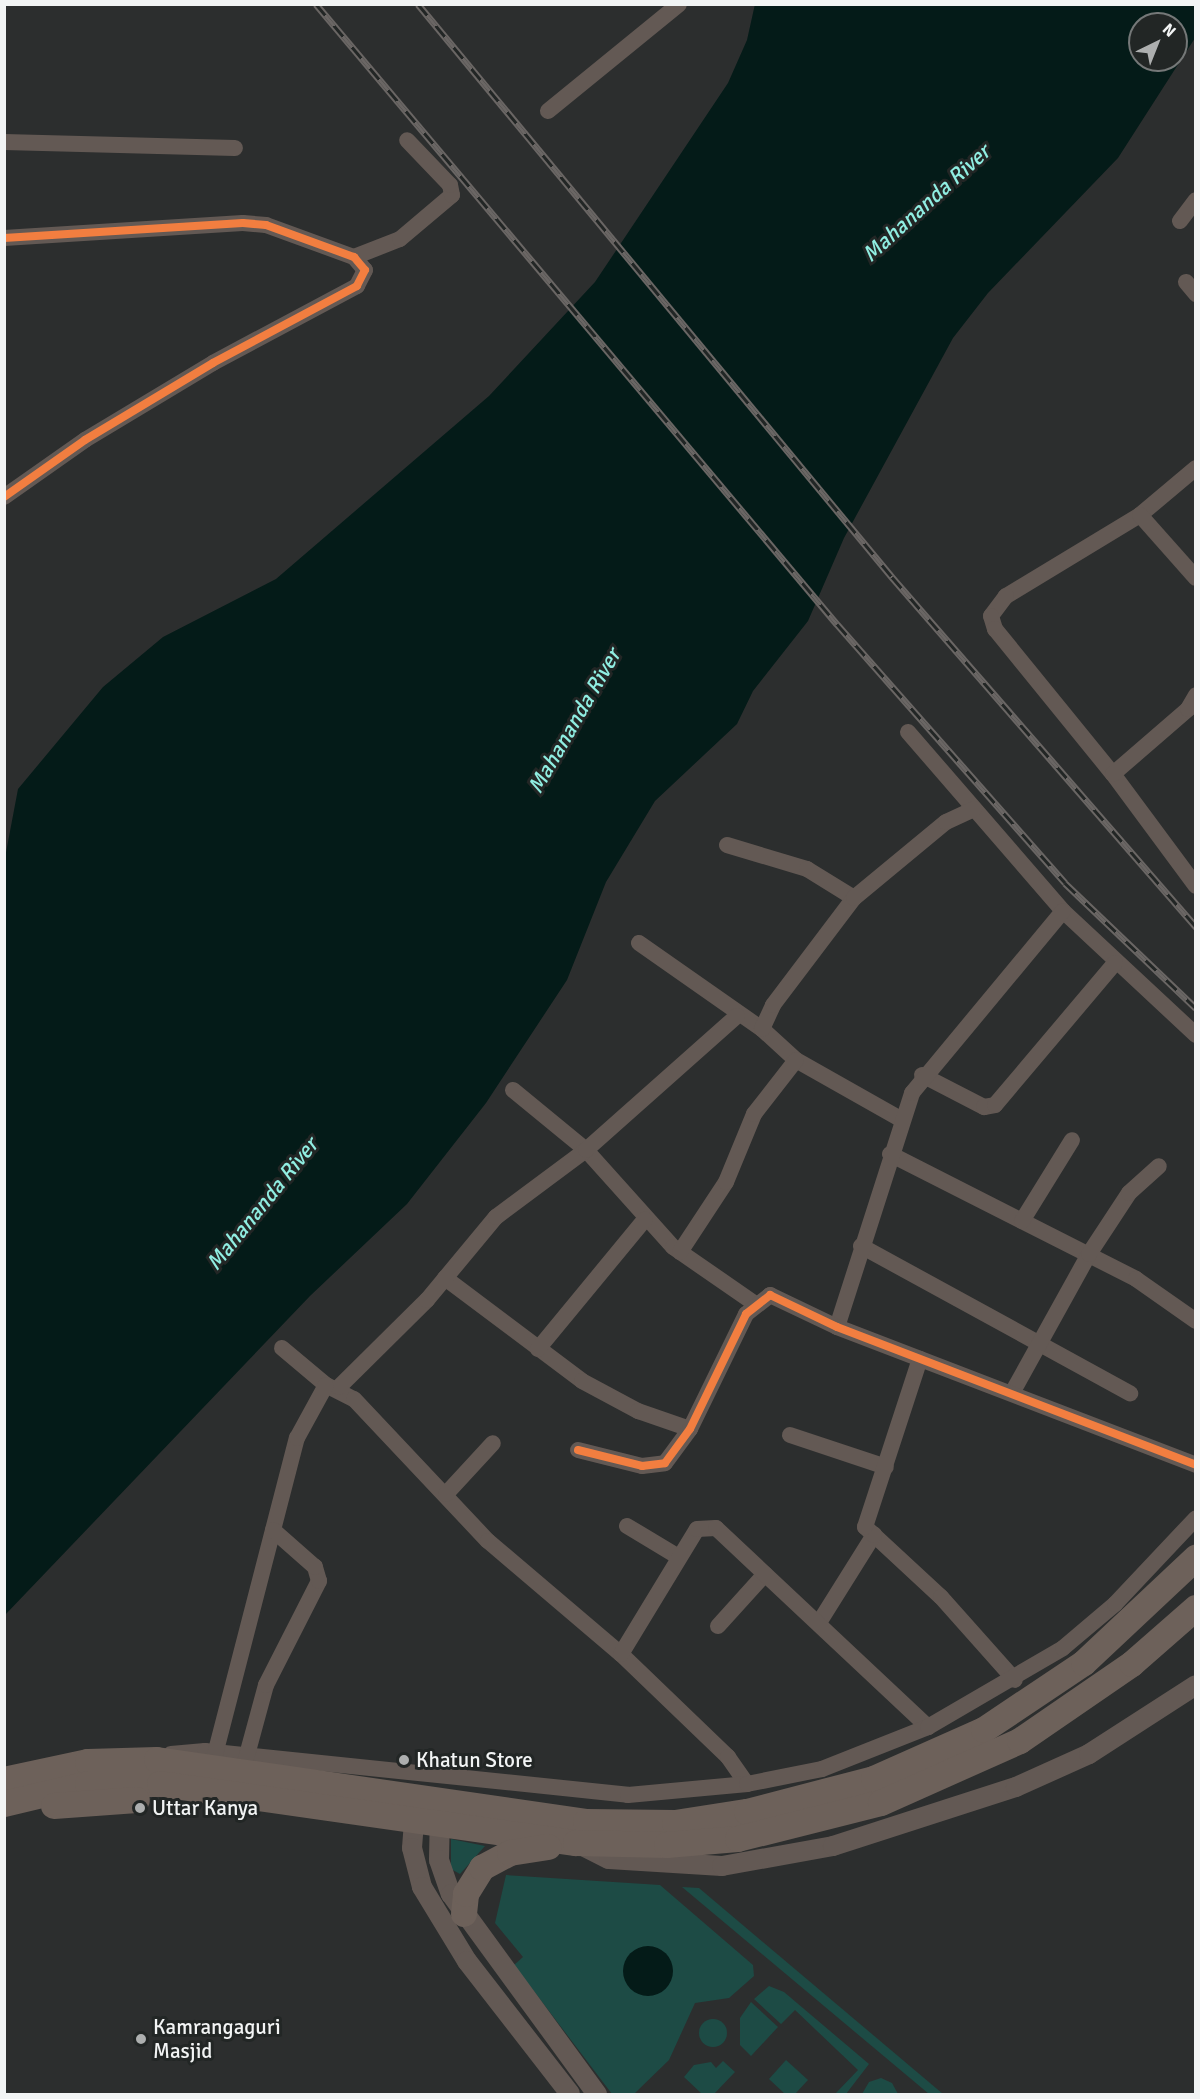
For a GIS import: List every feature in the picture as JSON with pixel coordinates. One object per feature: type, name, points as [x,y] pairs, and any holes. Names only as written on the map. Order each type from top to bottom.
[{"type":"main road","points":[[4,1804],[61,1789],[120,1783],[281,1799],[427,1804],[586,1822],[664,1823],[747,1812],[832,1792],[943,1751],[1025,1705],[1111,1641],[1196,1558]]},
{"type":"main road","points":[[464,1914],[470,1885],[491,1862],[510,1853],[576,1843],[667,1845],[738,1839],[842,1816],[931,1785],[1050,1724],[1132,1664],[1196,1608]]},
{"type":"main road","points":[[4,1780],[111,1760],[214,1758],[245,1762],[427,1804],[576,1843]]},
{"type":"main road","points":[[4,1814],[126,1800],[229,1805],[281,1799]]},
{"type":"street","points":[[548,111],[679,4]]},
{"type":"street","points":[[354,256],[400,239],[452,195],[450,185],[407,141]]},
{"type":"street","points":[[4,142],[236,148]]},
{"type":"street","points":[[1180,221],[1196,200]]},
{"type":"street","points":[[4,238],[243,223],[266,225],[354,256],[364,270],[357,286],[194,375],[4,497]]},
{"type":"street","points":[[1196,468],[1140,515],[1006,596],[992,616],[995,629],[1113,774],[1196,886]]},
{"type":"street","points":[[1140,515],[1196,578]]},
{"type":"street","points":[[1113,774],[1188,709],[1196,695]]},
{"type":"street","points":[[908,732],[1063,912],[1115,963],[1196,1035]]},
{"type":"street","points":[[762,1029],[773,1005],[854,898],[946,822],[974,809]]},
{"type":"street","points":[[727,845],[807,869],[854,898]]},
{"type":"street","points":[[837,1327],[890,1154],[922,1075],[1063,912]]},
{"type":"street","points":[[639,943],[737,1016],[762,1029],[796,1060],[902,1120]]},
{"type":"street","points":[[922,1075],[984,1107],[995,1105],[1115,963]]},
{"type":"street","points":[[214,1758],[297,1438],[332,1386],[445,1278],[496,1217],[586,1150],[737,1016]]},
{"type":"street","points":[[680,1252],[726,1182],[754,1114],[796,1060]]},
{"type":"street","points":[[513,1090],[586,1150],[645,1219],[680,1252],[754,1303]]},
{"type":"street","points":[[1022,1221],[1072,1140]]},
{"type":"street","points":[[890,1154],[1089,1254],[1173,1302],[1196,1321]]},
{"type":"street","points":[[1012,1393],[1089,1254],[1129,1193],[1159,1166]]},
{"type":"street","points":[[538,1349],[645,1219]]},
{"type":"street","points":[[861,1246],[1130,1393]]},
{"type":"street","points":[[445,1278],[538,1349],[638,1412],[690,1429]]},
{"type":"street","points":[[578,1450],[653,1466],[675,1453],[690,1429],[754,1303],[770,1295],[837,1327],[1196,1465]]},
{"type":"street","points":[[282,1348],[332,1386],[446,1494],[525,1577],[621,1654],[728,1757],[747,1784]]},
{"type":"street","points":[[920,1359],[865,1527],[941,1597],[1015,1680]]},
{"type":"street","points":[[790,1435],[886,1467]]},
{"type":"street","points":[[446,1494],[493,1443]]},
{"type":"street","points":[[427,1804],[628,1795],[747,1784],[862,1757],[928,1727],[1015,1680],[1088,1629],[1196,1518]]},
{"type":"street","points":[[627,1526],[677,1556]]},
{"type":"street","points":[[621,1654],[677,1556],[705,1526],[716,1528],[820,1621],[928,1727]]},
{"type":"street","points":[[245,1762],[266,1686],[319,1581],[315,1567],[273,1530]]},
{"type":"street","points":[[820,1621],[874,1535]]},
{"type":"street","points":[[718,1626],[765,1574]]},
{"type":"street","points":[[576,1843],[609,1859],[658,1866],[722,1866],[833,1846],[1016,1787],[1098,1749],[1196,1685]]},
{"type":"street","points":[[427,1804],[442,1875],[464,1914],[486,1947],[597,2094]]},
{"type":"street","points":[[427,1804],[415,1869],[467,1961],[570,2094]]},
{"type":"street","points":[[467,1961],[486,1947]]},
{"type":"green space","points":[[451,1839],[485,1846],[460,1874],[451,1869]]},
{"type":"green space","points":[[506,1875],[660,1885],[753,1965],[754,1976],[729,1998],[695,2003],[669,2060],[634,2094],[612,2094],[514,1965],[523,1957],[495,1923]]},
{"type":"green space","points":[[682,1887],[699,1888],[943,2094],[929,2094]]},
{"type":"green space","points":[[769,1986],[784,1992],[869,2064],[846,2094],[835,2094],[858,2070],[795,2010],[781,2024],[754,1999]]},
{"type":"green space","points":[[751,2002],[778,2027],[751,2056],[740,2045],[740,2018]]},
{"type":"green space","points":[[713,2019],[723,2023],[727,2033],[723,2043],[713,2047],[703,2043],[699,2033],[703,2023]]},
{"type":"green space","points":[[786,2060],[808,2080],[795,2094],[785,2094],[769,2079]]},
{"type":"green space","points":[[723,2061],[735,2072],[714,2094],[702,2094],[684,2077],[694,2065],[711,2062],[716,2068]]},
{"type":"green space","points":[[881,2078],[892,2083],[898,2094],[862,2094],[869,2082]]},
{"type":"water","name":"Mahananda River","points":[[755,4],[1195,5],[1195,38],[1188,49],[1188,12],[1128,12],[1128,72],[1173,72],[1118,158],[988,293],[953,338],[844,538],[808,621],[753,691],[737,724],[655,801],[606,882],[567,980],[486,1103],[407,1204],[310,1296],[5,1615],[4,863],[18,789],[103,687],[163,637],[276,579],[489,396],[595,282],[728,83],[747,40]]},
{"type":"water","points":[[643,1946],[653,1946],[666,1953],[673,1966],[673,1976],[666,1989],[653,1996],[643,1996],[634,1992],[627,1985],[623,1976],[623,1966],[627,1957],[634,1950]]},
{"type":"railway","points":[[316,4],[837,624],[1065,883],[1196,1008]]},
{"type":"railway","points":[[418,4],[892,577],[1196,927]]},
{"type":"cycle path","points":[[4,238],[243,223],[266,225],[354,257],[365,270],[357,286],[213,363],[85,440],[4,497]]},
{"type":"cycle path","points":[[578,1450],[642,1466],[665,1463],[690,1429],[746,1314],[770,1295],[837,1327],[1196,1465]]},
{"type":"place","name":"Khatun Store","points":[[404,1760]]},
{"type":"place","name":"Uttar Kanya","points":[[140,1808]]},
{"type":"place","name":"Kamrangaguri Masjid","points":[[141,2039]]}]
